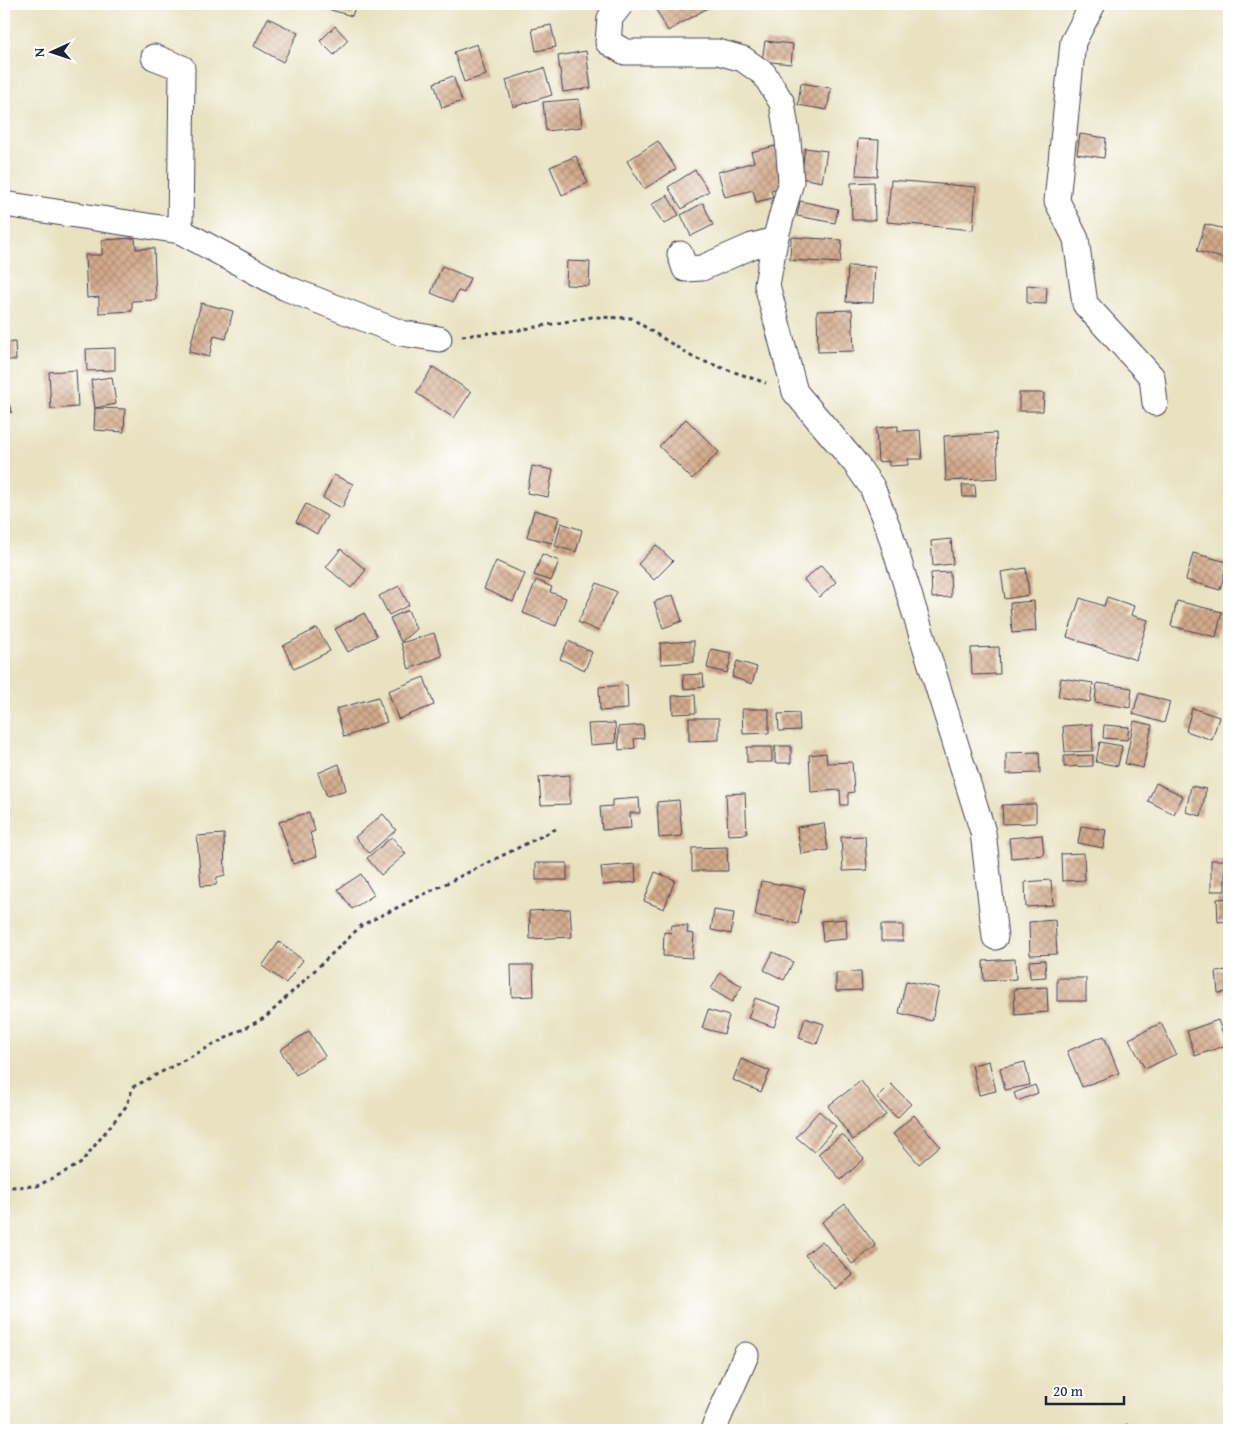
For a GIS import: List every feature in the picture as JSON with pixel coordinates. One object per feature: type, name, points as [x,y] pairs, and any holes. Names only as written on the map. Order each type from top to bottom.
[{"type":"street","points":[[622,4],[610,18],[608,42],[625,52],[718,52],[743,59],[764,74],[782,103],[788,140],[791,182],[775,240],[767,286],[795,392],[861,471],[872,487],[890,532],[983,832],[995,937]]},
{"type":"street","points":[[1092,4],[1073,42],[1057,201],[1076,239],[1085,304],[1152,377],[1155,403]]},
{"type":"street","points":[[154,57],[182,68],[180,231]]},
{"type":"street","points":[[4,204],[180,231],[286,288],[401,333],[439,339]]},
{"type":"street","points":[[680,254],[685,269],[702,268],[752,246],[775,240]]},
{"type":"street","points":[[713,1430],[746,1355]]},
{"type":"path","points":[[439,339],[519,330],[592,317],[631,318],[694,358],[795,392]]},
{"type":"path","points":[[4,1190],[37,1186],[80,1164],[127,1105],[133,1087],[266,1017],[362,925],[558,828]]},
{"type":"building","points":[[310,4],[356,4],[352,16]]},
{"type":"building","points":[[653,4],[710,4],[711,6],[668,31]]},
{"type":"building","points":[[268,18],[298,33],[283,62],[254,46]]},
{"type":"building","points":[[551,25],[556,47],[536,51],[532,29]]},
{"type":"building","points":[[335,26],[348,40],[334,55],[320,41]]},
{"type":"building","points":[[765,41],[793,44],[791,64],[762,61]]},
{"type":"building","points":[[477,44],[486,75],[464,82],[454,52]]},
{"type":"building","points":[[586,51],[591,88],[563,92],[558,56]]},
{"type":"building","points":[[544,68],[552,95],[513,107],[506,80]]},
{"type":"building","points":[[453,76],[462,101],[442,108],[434,83]]},
{"type":"building","points":[[801,83],[831,88],[827,110],[798,105]]},
{"type":"building","points":[[579,99],[582,127],[546,131],[543,102]]},
{"type":"building","points":[[1080,134],[1106,138],[1104,158],[1077,154]]},
{"type":"building","points":[[858,139],[879,140],[877,176],[856,175]]},
{"type":"building","points":[[658,141],[676,169],[644,189],[627,161]]},
{"type":"building","points":[[775,146],[785,187],[771,190],[773,198],[756,202],[753,190],[725,197],[718,172],[754,162],[751,152]]},
{"type":"building","points":[[805,148],[827,151],[822,182],[801,178]]},
{"type":"building","points":[[576,156],[588,183],[562,195],[550,167]]},
{"type":"building","points":[[695,170],[709,191],[682,209],[668,187]]},
{"type":"building","points":[[891,180],[976,187],[973,230],[887,222]]},
{"type":"building","points":[[874,182],[875,220],[852,220],[851,183]]},
{"type":"building","points":[[667,195],[679,215],[664,224],[651,205]]},
{"type":"building","points":[[800,201],[838,209],[835,223],[797,216]]},
{"type":"building","points":[[703,203],[713,225],[691,236],[681,215]]},
{"type":"building","points":[[1205,224],[1229,230],[1229,260],[1197,251]]},
{"type":"building","points":[[791,237],[842,240],[840,263],[790,260]]},
{"type":"building","points":[[135,238],[136,249],[154,248],[156,300],[132,301],[132,311],[99,313],[99,297],[87,298],[85,255],[102,255],[102,240]]},
{"type":"building","points":[[567,261],[590,262],[589,286],[566,285]]},
{"type":"building","points":[[442,266],[470,278],[464,293],[458,291],[453,302],[431,293]]},
{"type":"building","points":[[848,266],[875,267],[873,303],[846,302]]},
{"type":"building","points":[[1027,285],[1047,287],[1046,304],[1027,303]]},
{"type":"building","points":[[201,303],[233,311],[226,339],[214,336],[209,357],[189,352]]},
{"type":"building","points":[[852,310],[854,351],[818,352],[817,311]]},
{"type":"building","points":[[15,342],[16,360],[4,360],[4,343]]},
{"type":"building","points":[[115,348],[115,370],[87,371],[86,349]]},
{"type":"building","points":[[433,367],[471,392],[454,418],[416,393]]},
{"type":"building","points":[[76,370],[78,407],[51,409],[49,372]]},
{"type":"building","points":[[112,377],[116,404],[95,408],[91,380]]},
{"type":"building","points":[[4,391],[12,412],[4,415]]},
{"type":"building","points":[[1019,393],[1044,393],[1043,411],[1019,411]]},
{"type":"building","points":[[95,408],[125,409],[124,432],[94,430]]},
{"type":"building","points":[[686,419],[719,452],[692,479],[659,446]]},
{"type":"building","points":[[898,426],[898,431],[920,430],[922,459],[908,459],[908,465],[889,466],[889,461],[878,462],[876,428]]},
{"type":"building","points":[[996,433],[998,478],[946,481],[944,436]]},
{"type":"building","points":[[532,466],[553,470],[548,497],[527,493]]},
{"type":"building","points":[[334,475],[353,484],[342,508],[323,498]]},
{"type":"building","points":[[962,485],[975,485],[976,497],[963,497]]},
{"type":"building","points":[[306,504],[327,516],[317,534],[296,522]]},
{"type":"building","points":[[534,510],[559,517],[552,543],[527,537]]},
{"type":"building","points":[[561,523],[582,530],[576,552],[555,546]]},
{"type":"building","points":[[951,539],[953,564],[933,566],[931,541]]},
{"type":"building","points":[[656,545],[673,561],[654,580],[638,564]]},
{"type":"building","points":[[341,549],[366,570],[351,588],[326,567]]},
{"type":"building","points":[[1193,553],[1227,562],[1220,590],[1186,580]]},
{"type":"building","points":[[542,554],[559,561],[551,581],[534,575]]},
{"type":"building","points":[[496,561],[525,574],[513,602],[484,589]]},
{"type":"building","points":[[821,565],[836,582],[820,597],[804,580]]},
{"type":"building","points":[[1026,568],[1029,595],[1005,599],[1001,572]]},
{"type":"building","points":[[950,572],[951,597],[932,598],[931,573]]},
{"type":"building","points":[[536,580],[552,587],[550,592],[566,598],[556,626],[523,613]]},
{"type":"building","points":[[597,583],[617,592],[598,631],[578,622]]},
{"type":"building","points":[[399,586],[409,605],[389,615],[379,596]]},
{"type":"building","points":[[673,595],[682,621],[663,628],[654,602]]},
{"type":"building","points":[[1107,597],[1134,606],[1131,615],[1148,620],[1136,660],[1067,637],[1080,598],[1104,606]]},
{"type":"building","points":[[1034,601],[1036,631],[1012,633],[1010,603]]},
{"type":"building","points":[[1177,601],[1222,612],[1216,637],[1171,626]]},
{"type":"building","points":[[408,610],[416,629],[401,642],[390,618]]},
{"type":"building","points":[[364,613],[377,636],[348,652],[335,629]]},
{"type":"building","points":[[317,628],[330,651],[294,669],[283,646]]},
{"type":"building","points":[[434,633],[442,656],[409,669],[401,643]]},
{"type":"building","points":[[568,641],[592,652],[585,670],[560,659]]},
{"type":"building","points":[[694,641],[694,662],[661,664],[660,643]]},
{"type":"building","points":[[999,647],[1000,674],[972,675],[971,648]]},
{"type":"building","points":[[711,649],[732,653],[727,673],[707,668]]},
{"type":"building","points":[[737,661],[757,667],[752,684],[732,677]]},
{"type":"building","points":[[703,674],[704,687],[684,689],[683,675]]},
{"type":"building","points":[[424,677],[434,705],[398,719],[388,691]]},
{"type":"building","points":[[1061,678],[1093,683],[1090,702],[1058,697]]},
{"type":"building","points":[[1097,683],[1132,688],[1130,708],[1095,702]]},
{"type":"building","points":[[627,685],[628,709],[600,711],[599,687]]},
{"type":"building","points":[[1139,693],[1170,702],[1164,723],[1133,714]]},
{"type":"building","points":[[695,695],[696,713],[673,714],[672,696]]},
{"type":"building","points":[[378,697],[387,722],[344,737],[336,709]]},
{"type":"building","points":[[1192,708],[1219,717],[1212,740],[1186,731]]},
{"type":"building","points":[[742,709],[769,709],[769,733],[743,734]]},
{"type":"building","points":[[799,713],[800,730],[779,731],[778,714]]},
{"type":"building","points":[[689,718],[719,718],[719,740],[689,741]]},
{"type":"building","points":[[1134,721],[1152,725],[1143,768],[1125,764]]},
{"type":"building","points":[[615,723],[616,743],[590,745],[588,724]]},
{"type":"building","points":[[1092,724],[1093,751],[1065,752],[1063,726]]},
{"type":"building","points":[[643,725],[644,738],[634,739],[635,748],[619,750],[618,727]]},
{"type":"building","points":[[1104,725],[1129,727],[1127,740],[1103,738]]},
{"type":"building","points":[[1100,742],[1122,746],[1118,766],[1096,762]]},
{"type":"building","points":[[775,746],[791,746],[791,763],[775,763]]},
{"type":"building","points":[[747,747],[772,747],[772,762],[747,762]]},
{"type":"building","points":[[1039,752],[1040,773],[1006,774],[1006,753]]},
{"type":"building","points":[[826,753],[827,763],[852,762],[854,792],[848,793],[848,805],[841,805],[840,790],[811,792],[809,755]]},
{"type":"building","points":[[1093,755],[1093,766],[1064,767],[1064,756]]},
{"type":"building","points":[[339,764],[346,790],[327,796],[318,773]]},
{"type":"building","points":[[570,775],[570,804],[541,805],[539,777]]},
{"type":"building","points":[[1156,783],[1183,796],[1174,814],[1148,801]]},
{"type":"building","points":[[1191,786],[1206,789],[1201,816],[1186,812]]},
{"type":"building","points":[[745,793],[747,834],[728,835],[726,794]]},
{"type":"building","points":[[639,798],[640,813],[630,813],[631,828],[602,830],[600,807],[612,806],[612,800]]},
{"type":"building","points":[[679,800],[682,836],[659,838],[657,802]]},
{"type":"building","points":[[1036,804],[1036,823],[1003,824],[1002,805]]},
{"type":"building","points":[[309,812],[315,831],[310,833],[317,856],[293,864],[279,822]]},
{"type":"building","points":[[383,814],[396,830],[369,853],[355,837]]},
{"type":"building","points":[[824,823],[828,850],[801,854],[797,827]]},
{"type":"building","points":[[1081,826],[1106,830],[1103,848],[1078,843]]},
{"type":"building","points":[[224,834],[225,875],[217,877],[216,885],[201,886],[197,836]]},
{"type":"building","points":[[1042,835],[1044,855],[1011,858],[1009,838]]},
{"type":"building","points":[[865,836],[867,870],[843,871],[841,837]]},
{"type":"building","points":[[392,837],[406,854],[381,875],[367,858]]},
{"type":"building","points":[[727,847],[728,871],[692,871],[692,848]]},
{"type":"building","points":[[1084,853],[1085,880],[1062,881],[1061,854]]},
{"type":"building","points":[[1211,860],[1225,860],[1225,891],[1211,891]]},
{"type":"building","points":[[536,863],[567,863],[567,880],[536,880]]},
{"type":"building","points":[[635,864],[636,882],[603,885],[601,867]]},
{"type":"building","points":[[655,872],[675,880],[664,909],[644,901]]},
{"type":"building","points":[[361,874],[374,895],[352,909],[338,889]]},
{"type":"building","points":[[1051,880],[1053,905],[1026,907],[1025,882]]},
{"type":"building","points":[[761,881],[805,889],[798,924],[755,915]]},
{"type":"building","points":[[1229,898],[1229,921],[1218,922],[1217,899]]},
{"type":"building","points":[[570,909],[572,937],[530,939],[529,911]]},
{"type":"building","points":[[714,910],[734,913],[731,934],[711,930]]},
{"type":"building","points":[[846,919],[847,939],[823,941],[821,921]]},
{"type":"building","points":[[1055,920],[1057,954],[1030,955],[1029,922]]},
{"type":"building","points":[[672,925],[688,926],[687,933],[694,934],[692,958],[663,956],[664,932],[671,933]]},
{"type":"building","points":[[881,925],[903,925],[903,941],[881,941]]},
{"type":"building","points":[[279,942],[303,960],[286,983],[262,966]]},
{"type":"building","points":[[773,952],[793,962],[784,980],[764,970]]},
{"type":"building","points":[[1015,959],[1016,979],[984,981],[983,961]]},
{"type":"building","points":[[1045,960],[1046,977],[1030,978],[1029,961]]},
{"type":"building","points":[[511,965],[533,965],[534,996],[512,997]]},
{"type":"building","points":[[1229,970],[1229,992],[1218,993],[1216,971]]},
{"type":"building","points":[[861,972],[862,990],[836,991],[836,973]]},
{"type":"building","points":[[720,973],[742,986],[732,1002],[711,989]]},
{"type":"building","points":[[1057,978],[1086,978],[1086,1001],[1057,1001]]},
{"type":"building","points":[[906,981],[939,988],[932,1021],[899,1013]]},
{"type":"building","points":[[1047,987],[1048,1012],[1015,1015],[1014,989]]},
{"type":"building","points":[[755,998],[781,1007],[774,1027],[748,1018]]},
{"type":"building","points":[[708,1010],[729,1016],[724,1034],[702,1028]]},
{"type":"building","points":[[805,1018],[824,1024],[817,1044],[799,1038]]},
{"type":"building","points":[[1218,1020],[1227,1045],[1195,1056],[1187,1031]]},
{"type":"building","points":[[1161,1023],[1176,1054],[1145,1069],[1129,1039]]},
{"type":"building","points":[[309,1031],[325,1056],[296,1075],[280,1050]]},
{"type":"building","points":[[1104,1036],[1119,1073],[1082,1087],[1067,1051]]},
{"type":"building","points":[[741,1059],[770,1071],[761,1092],[733,1080]]},
{"type":"building","points":[[989,1061],[996,1091],[979,1095],[972,1065]]},
{"type":"building","points":[[1025,1062],[1030,1085],[1005,1090],[1000,1068]]},
{"type":"building","points":[[861,1081],[886,1115],[853,1140],[828,1106]]},
{"type":"building","points":[[891,1084],[911,1104],[897,1118],[877,1098]]},
{"type":"building","points":[[1035,1085],[1038,1093],[1017,1101],[1014,1093]]},
{"type":"building","points":[[819,1111],[836,1126],[814,1152],[796,1137]]},
{"type":"building","points":[[914,1115],[940,1146],[919,1164],[893,1134]]},
{"type":"building","points":[[842,1134],[864,1159],[841,1180],[818,1154]]},
{"type":"building","points":[[845,1204],[876,1246],[852,1264],[822,1222]]},
{"type":"building","points":[[822,1241],[853,1275],[836,1290],[805,1255]]},
{"type":"building","points":[[1126,1424],[1139,1430],[1123,1430]]}]
